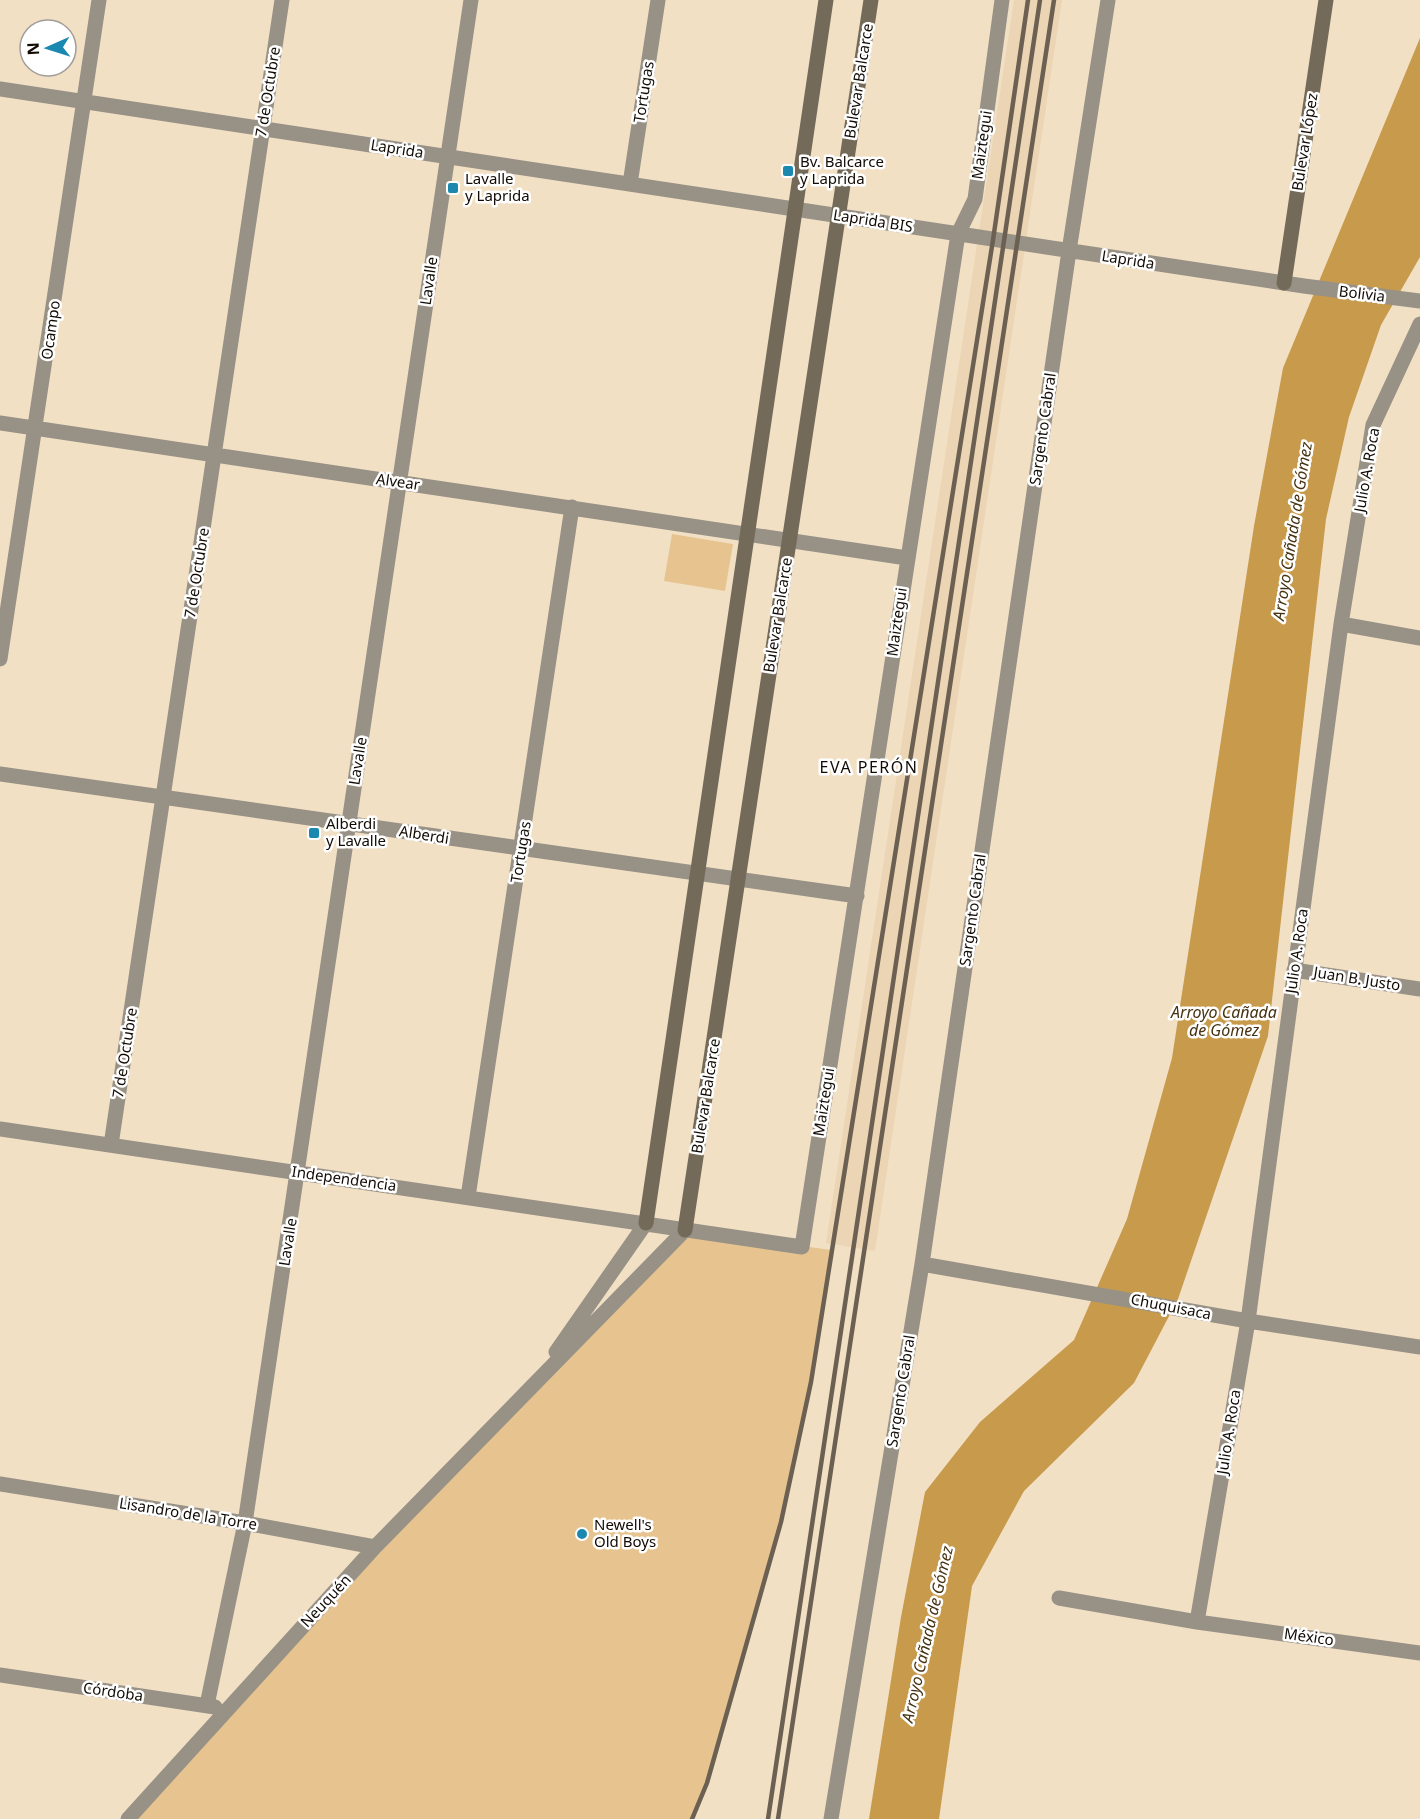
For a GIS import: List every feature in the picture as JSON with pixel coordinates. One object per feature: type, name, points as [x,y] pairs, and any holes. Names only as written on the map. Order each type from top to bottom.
[{"type":"main road","points":[[646,1222],[826,0]]},
{"type":"main road","name":"Bulevar Balcarce","points":[[687,1230],[793,541],[871,0]]},
{"type":"main road","name":"Bulevar López","points":[[1284,283],[1326,0]]},
{"type":"street","name":"Ocampo","points":[[0,659],[99,0]]},
{"type":"street","name":"7 de Octubre","points":[[111,1145],[282,0]]},
{"type":"street","name":"Lavalle","points":[[207,1705],[245,1523],[299,1172],[446,156],[471,0]]},
{"type":"street","name":"Tortugas","points":[[630,184],[658,0]]},
{"type":"street","name":"Maiztegui","points":[[802,1247],[857,896],[955,233],[975,199],[1002,0]]},
{"type":"street","name":"Sargento Cabral","points":[[831,1819],[922,1264],[1069,251],[1108,0]]},
{"type":"street","name":"Laprida","points":[[0,89],[795,209]]},
{"type":"street","name":"Laprida BIS","points":[[795,209],[955,233]]},
{"type":"street","name":"Laprida","points":[[955,233],[1304,286]]},
{"type":"street","name":"Bolivia","points":[[1304,286],[1420,301]]},
{"type":"street","name":"Julio A. Roca","points":[[1197,1622],[1248,1321],[1341,624],[1373,425],[1420,324]]},
{"type":"street","name":"Alvear","points":[[0,423],[907,558]]},
{"type":"street","name":"Tortugas","points":[[468,1197],[572,507]]},
{"type":"street","points":[[1341,624],[1420,638]]},
{"type":"street","name":"Alberdi","points":[[0,774],[857,896]]},
{"type":"street","name":"Juan B. Justo","points":[[1294,970],[1420,989]]},
{"type":"street","name":"Independencia","points":[[0,1129],[646,1222],[802,1247]]},
{"type":"street","name":"Neuquén","points":[[530,1389],[646,1222]]},
{"type":"street","name":"Neuquén","points":[[128,1819],[375,1547],[687,1230]]},
{"type":"street","name":"Chuquisaca","points":[[922,1264],[1248,1321],[1420,1347]]},
{"type":"street","name":"Lisandro de la Torre","points":[[0,1484],[245,1523],[375,1547]]},
{"type":"street","name":"México","points":[[1059,1598],[1197,1622],[1420,1653]]},
{"type":"street","name":"Córdoba","points":[[0,1675],[227,1708]]},
{"type":"shaded area","points":[[1014,0],[1062,0],[875,1251],[826,1243]]},
{"type":"shaded area","points":[[672,534],[733,544],[725,591],[664,581]]},
{"type":"shaded area","name":"Newell's Old Boys","points":[[685,1230],[831,1250],[811,1382],[781,1522],[707,1783],[692,1819],[128,1819]]},
{"type":"water","name":"Arroyo Cañada de Gómez","points":[[1420,38],[1420,257],[1381,325],[1349,417],[1326,519],[1268,1036],[1178,1299],[1134,1383],[1024,1491],[972,1586],[939,1819],[869,1819],[901,1617],[925,1492],[980,1422],[1074,1340],[1127,1219],[1172,1058],[1254,526],[1283,368]]},
{"type":"railway","points":[[692,1819],[707,1783],[781,1522],[811,1382],[993,240],[1028,0]]},
{"type":"railway","points":[[768,1819],[1040,0]]},
{"type":"railway","points":[[778,1819],[1054,0]]},
{"type":"place","name":"Bv. Balcarce y Laprida","points":[[788,171]]},
{"type":"place","name":"Lavalle y Laprida","points":[[453,188]]},
{"type":"place","name":"Alberdi y Lavalle","points":[[314,833]]},
{"type":"place","name":"Newell's Old Boys","points":[[582,1534]]},
{"type":"district","name":"EVA PERÓN","points":[[869,767]]}]
